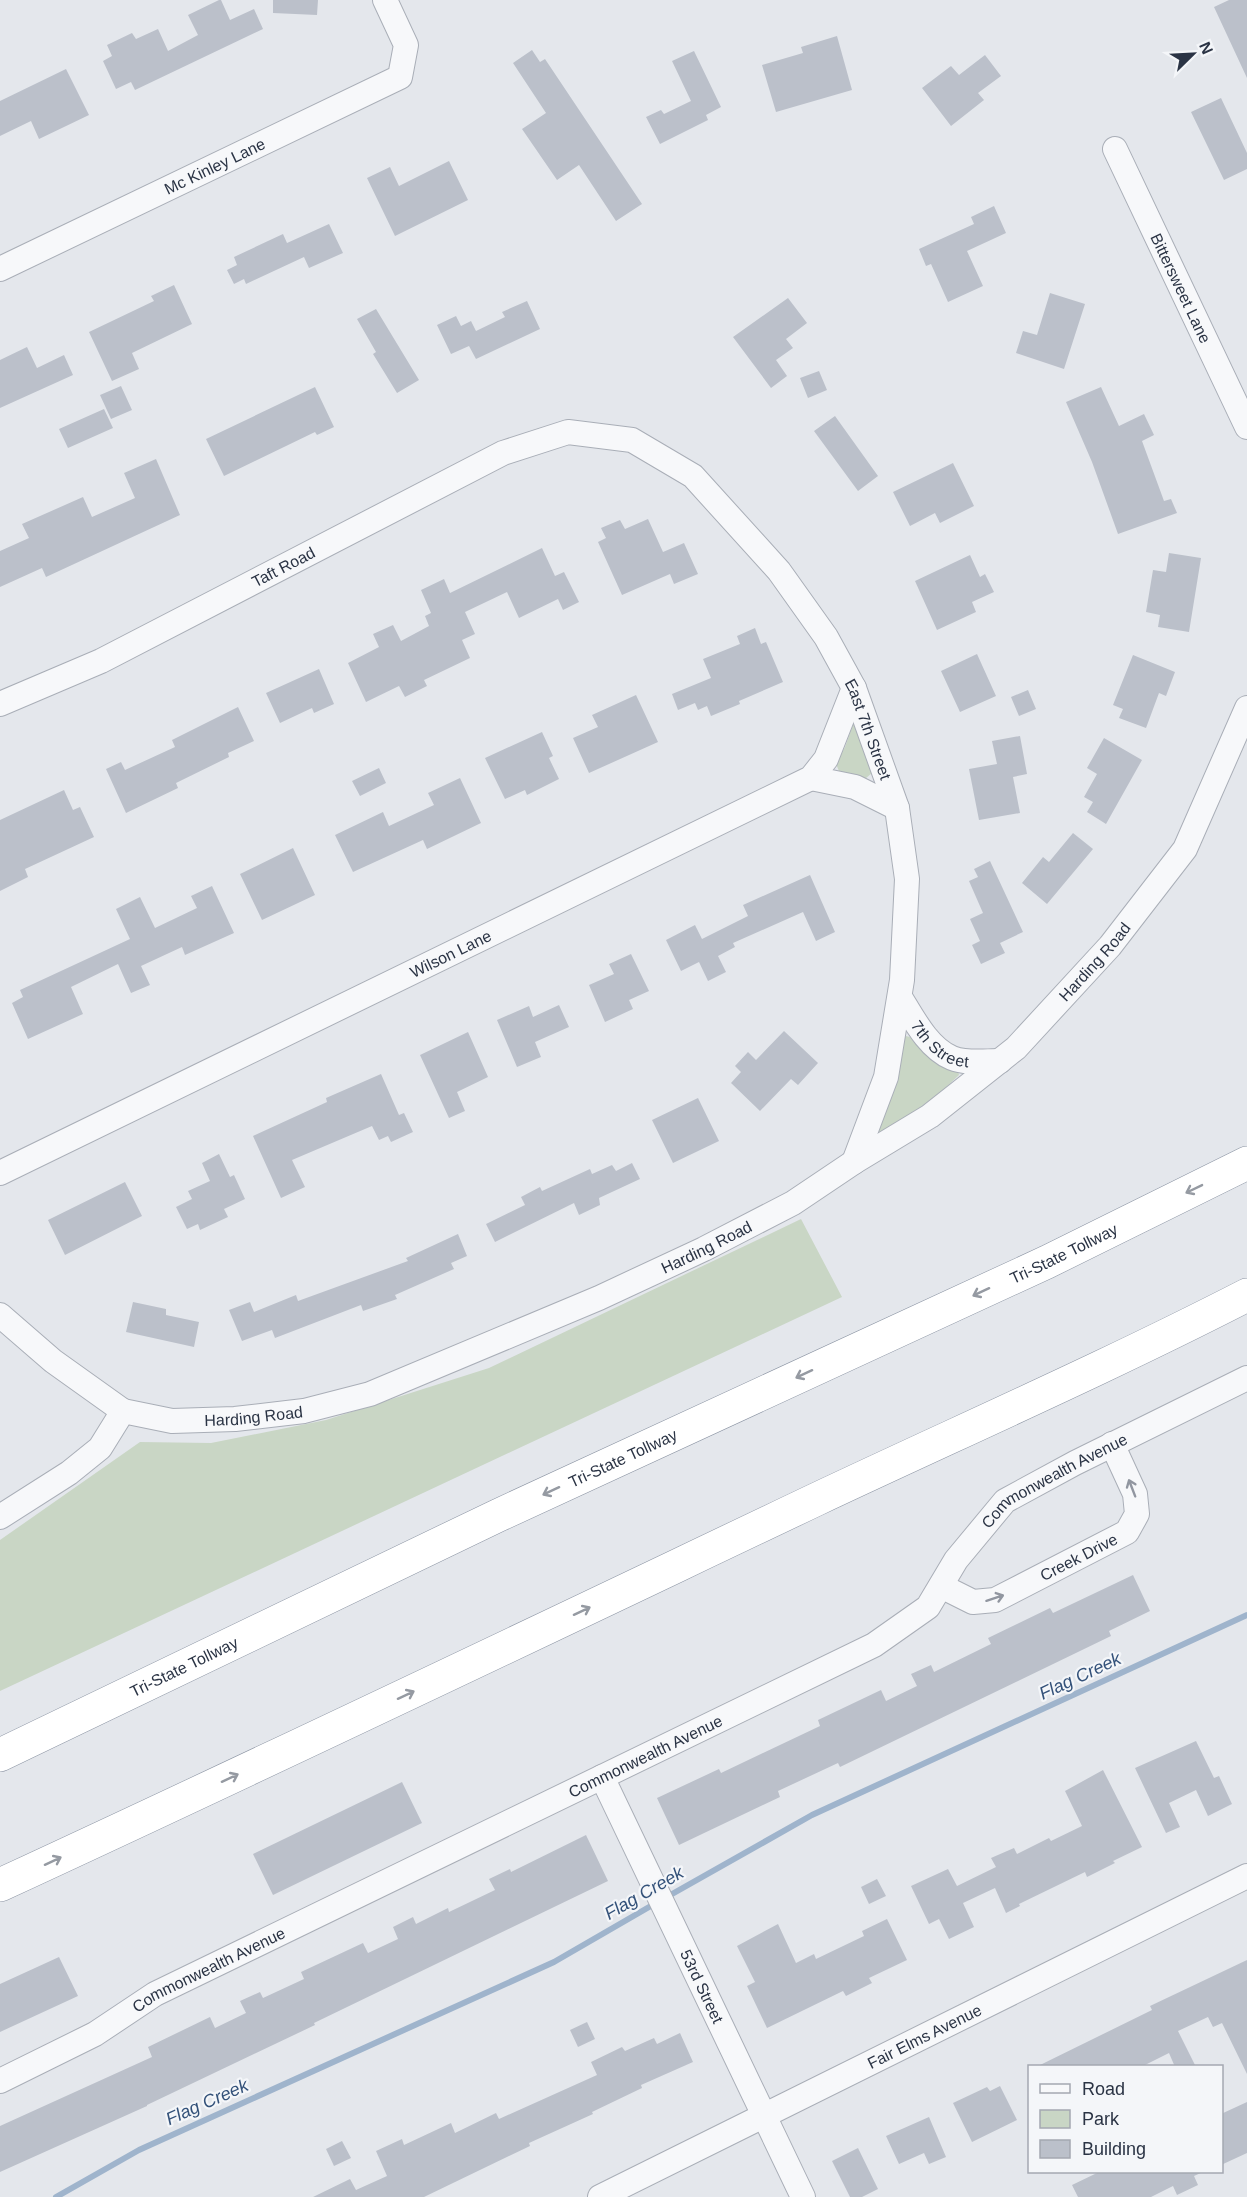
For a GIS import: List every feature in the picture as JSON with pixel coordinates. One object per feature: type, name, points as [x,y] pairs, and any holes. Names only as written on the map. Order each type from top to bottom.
[{"type":"highway","name":"Tri-State Tollway","points":[[0,1755],[499,1515],[1047,1262],[1247,1163]]},
{"type":"highway","points":[[0,1885],[178,1803],[850,1483],[1153,1344],[1247,1295]]},
{"type":"street","name":"Mc Kinley Lane","points":[[0,269],[400,77],[406,45],[385,0]]},
{"type":"street","name":"Bittersweet Lane","points":[[1115,149],[1247,427]]},
{"type":"street","name":"East 7th Street","points":[[568,432],[632,440],[693,476],[779,571],[826,637],[854,687],[897,808],[907,879],[902,980],[886,1077],[854,1162]]},
{"type":"street","name":"Taft Road","points":[[0,704],[101,661],[503,453],[568,432]]},
{"type":"street","name":"Wilson Lane","points":[[0,1173],[811,778],[826,759],[854,687]]},
{"type":"street","name":"Harding Road","points":[[123,1411],[172,1421],[235,1419],[304,1411],[370,1394],[567,1312],[704,1249],[793,1203],[854,1162],[930,1116],[1000,1061],[1016,1048],[1110,946],[1185,849],[1247,708]]},
{"type":"street","points":[[811,778],[855,787],[897,808]]},
{"type":"street","name":"7th Street","points":[[900,997],[917,1024],[937,1049],[953,1059],[971,1062],[1000,1061]]},
{"type":"street","points":[[0,1314],[53,1361],[123,1411],[100,1448],[69,1473],[0,1517]]},
{"type":"street","name":"Commonwealth Avenue","points":[[0,2081],[96,2034],[155,1994],[874,1645],[928,1607],[956,1560],[1005,1501],[1112,1444],[1247,1378]]},
{"type":"street","name":"Creek Drive","points":[[942,1586],[973,1602],[995,1600],[1127,1532],[1137,1514],[1135,1494],[1112,1444]]},
{"type":"street","name":"53rd Street","points":[[602,1777],[803,2197]]},
{"type":"street","name":"Fair Elms Avenue","points":[[600,2197],[1247,1876]]},
{"type":"green space","points":[[854,722],[872,773],[865,779],[839,771],[836,764]]},
{"type":"green space","points":[[906,1036],[910,1037],[931,1057],[958,1071],[959,1075],[939,1094],[877,1138],[875,1129],[903,1039]]},
{"type":"green space","points":[[801,1219],[842,1297],[0,1691],[0,1540],[140,1442],[211,1443],[326,1420],[489,1368]]},
{"type":"building","points":[[219,0],[230,20],[254,9],[263,29],[135,90],[131,82],[116,89],[103,61],[112,56],[107,45],[132,33],[136,39],[158,29],[168,51],[198,35],[188,15]]},
{"type":"building","points":[[273,0],[318,0],[317,15],[273,13]]},
{"type":"building","points":[[1229,0],[1247,0],[1247,78],[1214,7]]},
{"type":"building","points":[[837,36],[852,90],[776,112],[762,65],[803,53],[801,47]]},
{"type":"building","points":[[532,50],[540,62],[545,59],[642,204],[616,221],[579,165],[557,180],[522,129],[546,113],[513,63]]},
{"type":"building","points":[[694,51],[721,107],[706,115],[708,120],[660,144],[646,117],[661,110],[664,114],[691,101],[672,61]]},
{"type":"building","points":[[985,55],[1001,76],[978,93],[984,100],[951,126],[922,88],[951,66],[959,75]]},
{"type":"building","points":[[66,69],[89,115],[39,139],[31,121],[0,136],[0,101]]},
{"type":"building","points":[[1221,98],[1247,153],[1247,169],[1224,180],[1191,112]]},
{"type":"building","points":[[449,161],[468,200],[395,236],[367,178],[390,167],[399,186]]},
{"type":"building","points":[[994,206],[1006,233],[967,251],[983,286],[948,302],[931,264],[926,266],[919,249],[974,224],[971,217]]},
{"type":"building","points":[[329,224],[343,253],[309,268],[304,257],[246,284],[244,279],[234,284],[227,270],[237,265],[234,257],[283,234],[287,243]]},
{"type":"building","points":[[174,285],[192,324],[132,353],[139,369],[112,381],[89,332],[154,301],[151,296]]},
{"type":"building","points":[[1050,293],[1085,304],[1064,369],[1016,353],[1023,331],[1037,335]]},
{"type":"building","points":[[788,298],[807,323],[786,339],[793,348],[776,360],[787,376],[771,388],[733,337]]},
{"type":"building","points":[[527,301],[540,329],[476,359],[469,346],[451,354],[437,325],[456,316],[461,326],[471,321],[476,331],[505,317],[502,312]]},
{"type":"building","points":[[376,309],[419,380],[397,393],[373,354],[376,352],[357,319]]},
{"type":"building","points":[[27,347],[37,368],[64,355],[73,375],[0,408],[0,360]]},
{"type":"building","points":[[819,371],[827,390],[808,398],[800,378]]},
{"type":"building","points":[[121,386],[132,410],[111,419],[100,395]]},
{"type":"building","points":[[315,387],[334,427],[317,435],[315,432],[224,476],[206,439]]},
{"type":"building","points":[[1101,387],[1119,426],[1144,414],[1154,435],[1142,441],[1164,501],[1171,499],[1177,513],[1118,534],[1092,462],[1066,402]]},
{"type":"building","points":[[104,409],[113,428],[68,448],[59,429]]},
{"type":"building","points":[[835,416],[878,476],[858,491],[814,431]]},
{"type":"building","points":[[156,459],[180,515],[46,577],[42,568],[0,587],[0,551],[29,538],[22,524],[83,497],[92,517],[135,498],[124,473]]},
{"type":"building","points":[[953,463],[974,506],[940,523],[935,513],[910,526],[893,492]]},
{"type":"building","points":[[648,519],[663,552],[684,543],[698,574],[674,584],[670,574],[622,595],[598,542],[606,538],[601,528],[620,520],[625,529]]},
{"type":"building","points":[[542,548],[555,576],[564,572],[579,602],[563,610],[558,599],[519,618],[507,592],[465,612],[475,634],[462,640],[470,658],[424,680],[427,686],[405,697],[399,686],[366,702],[348,663],[379,647],[373,634],[393,625],[401,641],[429,626],[425,616],[431,613],[421,590],[444,579],[450,593]]},
{"type":"building","points":[[1169,553],[1201,558],[1189,632],[1158,627],[1160,615],[1146,612],[1153,570],[1166,572]]},
{"type":"building","points":[[970,555],[980,577],[985,574],[994,592],[972,602],[976,612],[937,630],[915,581]]},
{"type":"building","points":[[755,628],[761,644],[766,642],[783,682],[711,716],[707,706],[698,710],[695,703],[678,710],[672,694],[711,678],[703,659],[740,644],[737,636]]},
{"type":"building","points":[[977,654],[996,696],[960,712],[941,671]]},
{"type":"building","points":[[1133,655],[1175,672],[1166,696],[1159,693],[1146,728],[1119,718],[1123,709],[1113,705]]},
{"type":"building","points":[[319,669],[334,704],[314,713],[312,708],[280,723],[266,693]]},
{"type":"building","points":[[1028,690],[1036,709],[1019,716],[1011,697]]},
{"type":"building","points":[[636,695],[658,742],[589,773],[573,738],[598,727],[592,715]]},
{"type":"building","points":[[238,707],[254,741],[228,753],[229,757],[176,783],[178,788],[126,813],[106,769],[121,762],[125,770],[175,747],[172,740]]},
{"type":"building","points":[[542,732],[553,756],[549,758],[559,779],[527,795],[525,790],[505,799],[485,758]]},
{"type":"building","points":[[1020,736],[1027,774],[1013,777],[1020,813],[979,820],[969,769],[997,764],[992,741]]},
{"type":"building","points":[[1104,738],[1142,760],[1106,824],[1087,812],[1093,802],[1084,797],[1097,774],[1087,768]]},
{"type":"building","points":[[379,768],[386,783],[360,796],[352,781]]},
{"type":"building","points":[[460,778],[481,823],[427,849],[423,840],[353,872],[335,835],[383,812],[389,826],[434,805],[428,793]]},
{"type":"building","points":[[64,790],[73,810],[80,807],[94,837],[25,869],[28,877],[0,891],[0,820]]},
{"type":"building","points":[[1073,833],[1093,849],[1047,904],[1022,883],[1043,857],[1049,862]]},
{"type":"building","points":[[293,848],[315,895],[262,920],[240,874]]},
{"type":"building","points":[[990,861],[1023,932],[1000,943],[1005,953],[981,964],[972,945],[980,941],[970,919],[983,913],[969,881],[978,877],[974,869]]},
{"type":"building","points":[[810,875],[835,932],[816,941],[803,912],[733,943],[735,947],[718,956],[726,972],[708,981],[699,962],[681,971],[666,940],[695,925],[702,939],[748,916],[743,905]]},
{"type":"building","points":[[212,886],[234,933],[185,955],[182,947],[141,966],[150,985],[131,993],[118,964],[71,987],[83,1014],[28,1039],[12,1003],[23,997],[20,990],[130,939],[116,909],[140,897],[155,928],[197,908],[191,896]]},
{"type":"building","points":[[631,954],[649,991],[629,1000],[633,1009],[605,1022],[589,985],[614,974],[609,964]]},
{"type":"building","points":[[559,1005],[569,1027],[535,1042],[541,1057],[517,1067],[497,1020],[529,1006],[533,1017]]},
{"type":"building","points":[[784,1031],[818,1063],[798,1085],[791,1079],[760,1111],[731,1083],[741,1072],[735,1066],[748,1052],[756,1060]]},
{"type":"building","points":[[468,1032],[488,1077],[457,1092],[465,1111],[449,1118],[420,1055]]},
{"type":"building","points":[[381,1074],[399,1115],[404,1113],[413,1132],[391,1142],[388,1136],[379,1140],[372,1126],[292,1160],[305,1187],[281,1198],[253,1136],[327,1102],[326,1098]]},
{"type":"building","points":[[698,1098],[719,1141],[673,1163],[652,1120]]},
{"type":"building","points":[[219,1154],[230,1177],[234,1175],[245,1199],[224,1209],[228,1217],[200,1230],[198,1224],[187,1229],[176,1207],[192,1199],[188,1191],[210,1181],[202,1163]]},
{"type":"building","points":[[632,1163],[640,1179],[599,1198],[600,1205],[579,1215],[574,1203],[495,1242],[486,1224],[525,1205],[521,1197],[540,1187],[542,1191],[590,1169],[592,1174],[612,1165],[616,1171]]},
{"type":"building","points":[[125,1182],[142,1216],[65,1255],[48,1220]]},
{"type":"building","points":[[458,1234],[467,1256],[451,1263],[454,1269],[395,1295],[397,1299],[363,1311],[361,1305],[275,1338],[272,1330],[242,1341],[229,1310],[250,1302],[254,1312],[296,1295],[298,1301],[408,1261],[406,1258]]},
{"type":"building","points":[[133,1302],[166,1309],[166,1315],[199,1322],[194,1347],[126,1332]]},
{"type":"building","points":[[1133,1575],[1150,1611],[1109,1631],[1111,1636],[840,1767],[838,1763],[778,1791],[780,1797],[679,1845],[657,1798],[719,1769],[721,1773],[820,1726],[818,1720],[881,1690],[886,1701],[917,1686],[911,1674],[931,1665],[934,1672],[991,1644],[988,1638],[1050,1608],[1053,1613]]},
{"type":"building","points":[[1196,1741],[1214,1778],[1219,1776],[1232,1804],[1208,1816],[1196,1790],[1169,1803],[1180,1827],[1166,1833],[1135,1768]]},
{"type":"building","points":[[1103,1770],[1142,1847],[1087,1877],[1085,1872],[1019,1904],[1020,1906],[1006,1913],[995,1888],[963,1903],[974,1927],[949,1939],[939,1919],[929,1924],[911,1886],[948,1869],[957,1886],[996,1867],[991,1858],[1014,1848],[1017,1854],[1049,1838],[1051,1841],[1082,1826],[1065,1791]]},
{"type":"building","points":[[402,1782],[422,1823],[273,1895],[253,1854]]},
{"type":"building","points":[[586,1835],[608,1881],[147,2106],[0,2172],[0,2126],[152,2057],[148,2047],[210,2017],[215,2028],[246,2013],[240,2001],[260,1992],[263,1998],[304,1979],[301,1972],[363,1943],[368,1953],[398,1939],[393,1927],[413,1917],[416,1924],[448,1908],[449,1912],[495,1890],[489,1879],[510,1869],[511,1872]]},
{"type":"building","points":[[877,1879],[886,1896],[869,1904],[861,1887]]},
{"type":"building","points":[[887,1919],[907,1960],[869,1978],[872,1983],[846,1996],[843,1991],[767,2028],[747,1986],[755,1982],[737,1946],[778,1924],[796,1963],[814,1954],[816,1959],[864,1936],[862,1931]]},
{"type":"building","points":[[59,1957],[78,1996],[0,2032],[0,1984]]},
{"type":"building","points":[[1247,1960],[1247,2074],[1222,2023],[1213,2027],[1208,2017],[1178,2031],[1195,2065],[1174,2065],[1169,2053],[1145,2065],[1040,2065],[1152,2010],[1150,2006]]},
{"type":"building","points":[[587,2022],[595,2039],[578,2047],[570,2030]]},
{"type":"building","points":[[680,2033],[693,2062],[641,2085],[642,2088],[592,2112],[593,2114],[529,2143],[530,2146],[424,2197],[313,2197],[350,2179],[356,2190],[387,2176],[376,2151],[402,2139],[404,2145],[451,2123],[455,2133],[496,2113],[499,2119],[597,2075],[591,2062],[622,2047],[625,2051],[654,2038],[657,2044]]},
{"type":"building","points":[[1000,2086],[1017,2120],[972,2142],[953,2103],[987,2087],[990,2091]]},
{"type":"building","points":[[1247,2102],[1247,2153],[1223,2164],[1223,2113]]},
{"type":"building","points":[[929,2117],[946,2157],[929,2164],[924,2153],[899,2164],[886,2136]]},
{"type":"building","points":[[342,2141],[351,2158],[334,2166],[326,2149]]},
{"type":"building","points":[[858,2148],[878,2189],[862,2197],[850,2197],[832,2161]]},
{"type":"building","points":[[1097,2173],[1201,2173],[1194,2176],[1198,2185],[1177,2195],[1173,2186],[1151,2197],[1078,2197],[1072,2185]]},
{"type":"waterway","name":"Flag Creek","points":[[665,1898],[812,1815],[1247,1615]]},
{"type":"waterway","name":"Flag Creek","points":[[56,2197],[139,2150],[554,1962],[656,1903]]}]
